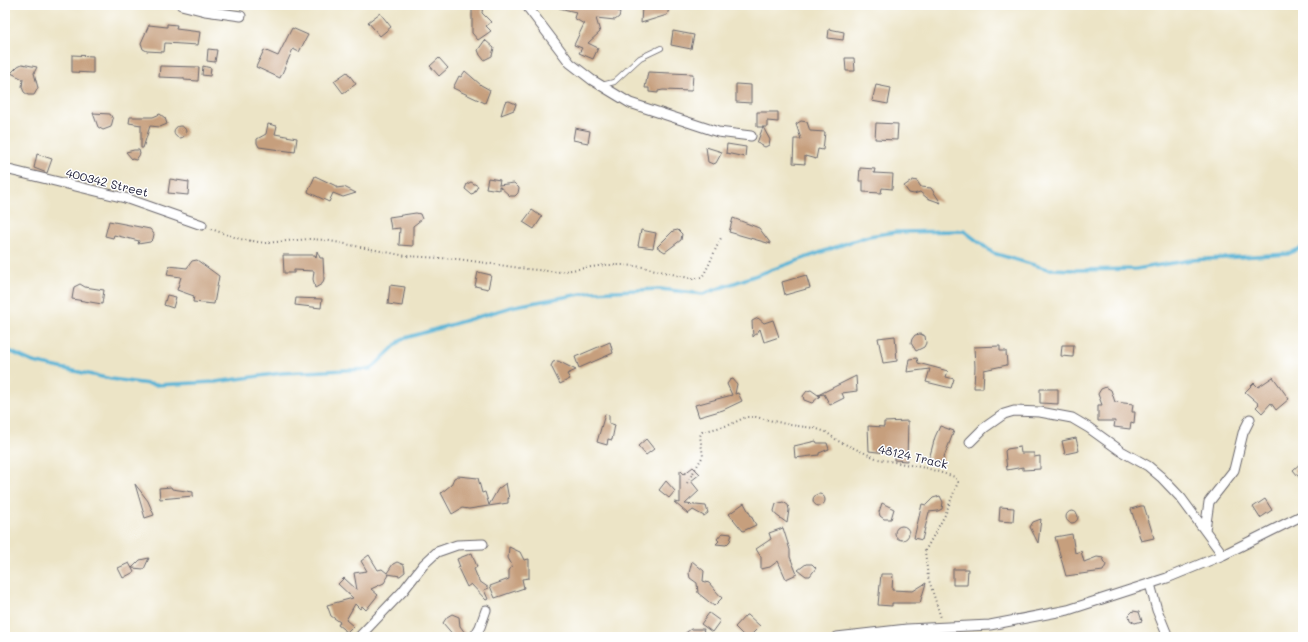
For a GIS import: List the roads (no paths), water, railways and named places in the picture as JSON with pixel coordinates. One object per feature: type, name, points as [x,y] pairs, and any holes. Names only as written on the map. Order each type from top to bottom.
[{"type":"street","points":[[181,5],[204,11],[240,16]]},
{"type":"street","points":[[526,5],[570,63],[583,74],[630,103],[641,108],[718,132],[751,136]]},
{"type":"street","name":"400342 Street","points":[[5,169],[125,198],[202,225]]},
{"type":"street","points":[[970,442],[995,419],[1009,412],[1040,412],[1072,418],[1089,428],[1121,451],[1148,466],[1161,477],[1181,498],[1223,555]]},
{"type":"street","points":[[1205,530],[1209,502],[1234,470],[1243,433],[1250,418]]},
{"type":"street","points":[[836,637],[907,629],[990,625],[1068,610],[1150,584],[1223,555],[1303,515]]},
{"type":"street","points":[[359,637],[403,591],[430,558],[437,552],[457,545],[483,544]]},
{"type":"street","points":[[1150,584],[1157,610],[1168,637]]},
{"type":"street","points":[[474,637],[486,610]]},
{"type":"lane","points":[[602,85],[614,82],[640,58],[661,48]]},
{"type":"waterway","points":[[5,349],[33,362],[111,379],[156,385],[215,382],[282,373],[371,369],[402,339],[515,306],[592,292],[660,289],[703,294],[850,242],[869,236],[896,232],[964,231],[993,253],[1048,269],[1136,269],[1191,260],[1288,254],[1303,247]]}]
